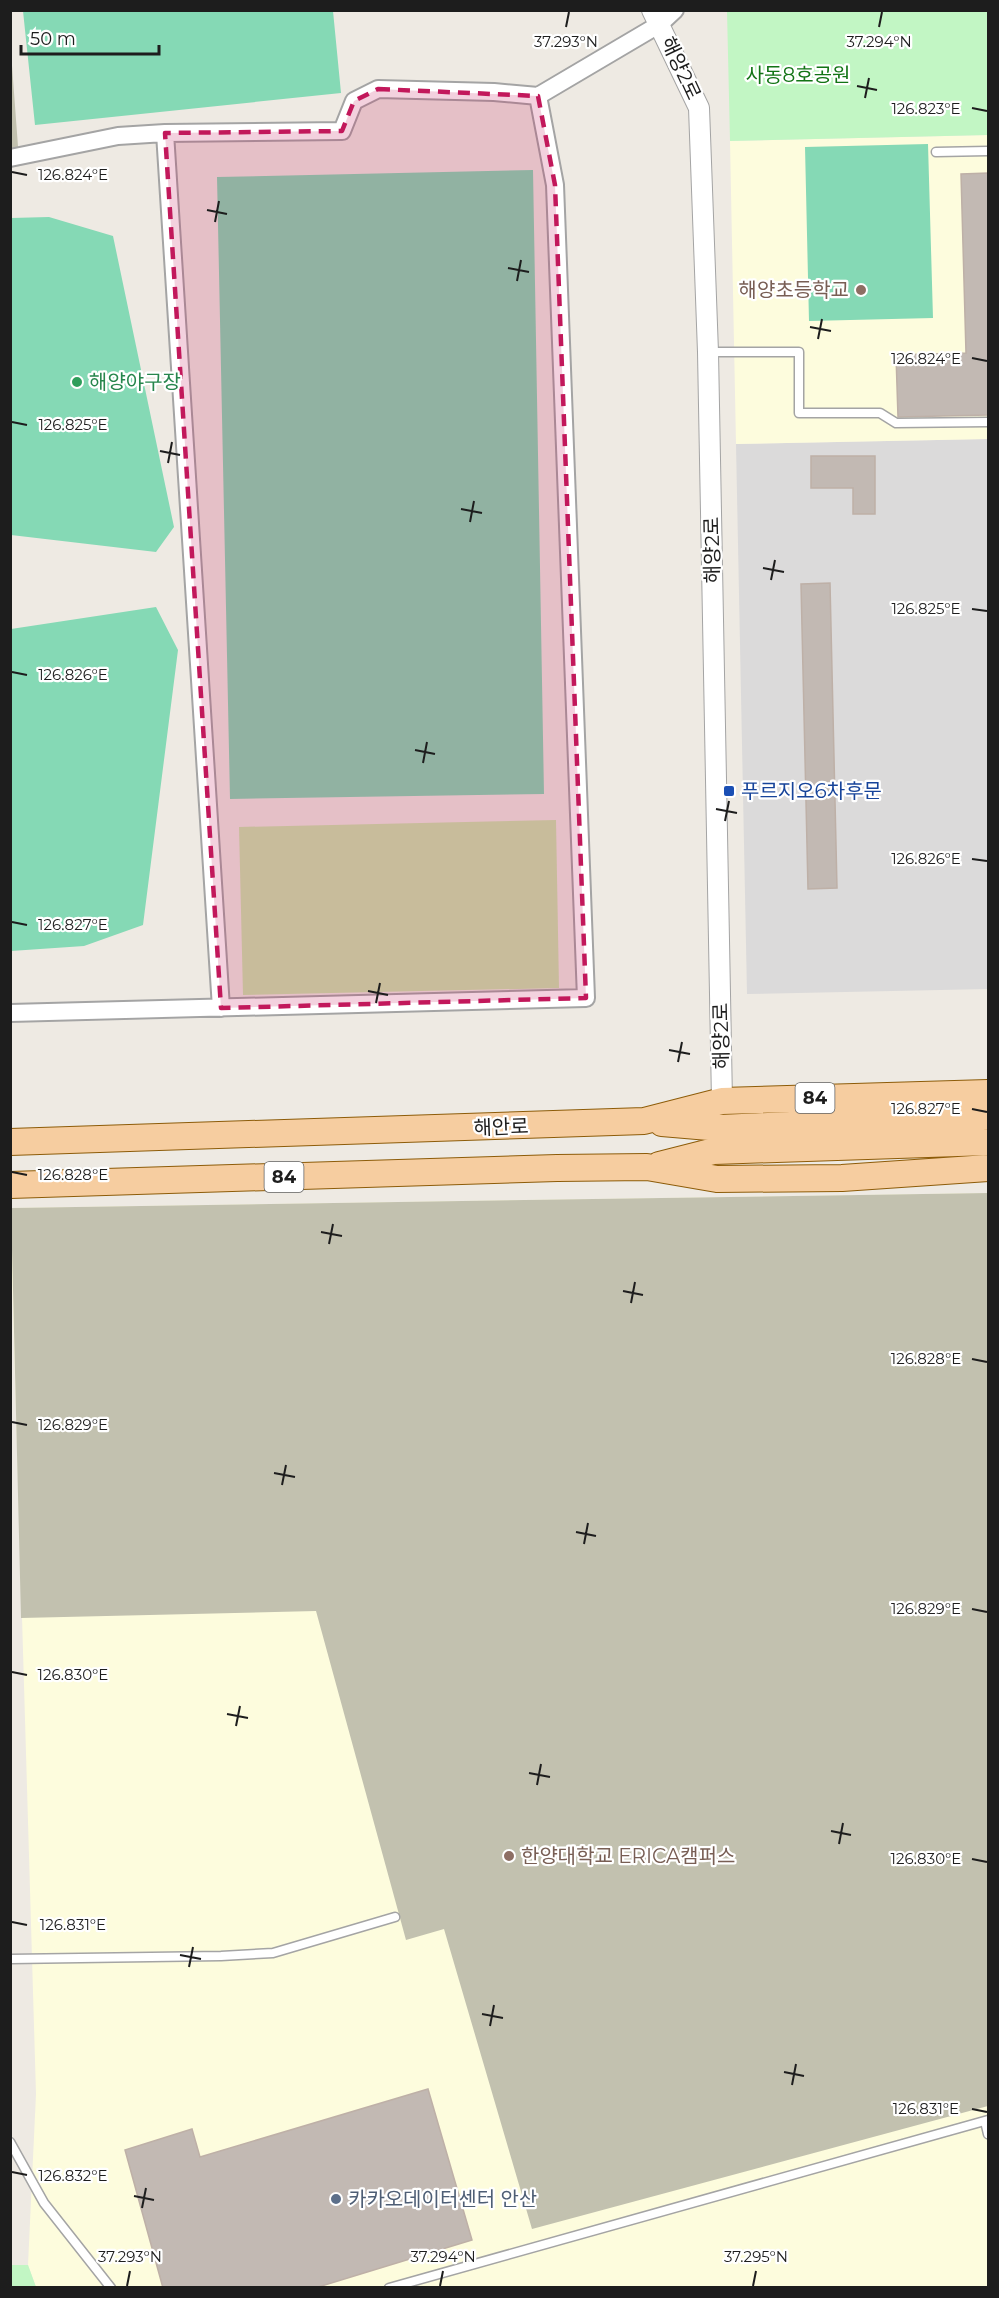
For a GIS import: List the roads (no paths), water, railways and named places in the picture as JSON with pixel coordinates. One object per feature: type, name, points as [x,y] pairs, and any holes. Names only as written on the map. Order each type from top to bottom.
[{"type":"main road","name":"해안로","points":[[10,1142],[644,1121],[722,1101],[988,1093]]},
{"type":"main road","points":[[644,1121],[721,1128],[988,1116]]},
{"type":"main road","points":[[647,1167],[714,1151],[988,1142]]},
{"type":"main road","name":"84","points":[[10,1185],[647,1167],[717,1179],[842,1178],[988,1168]]},
{"type":"street","points":[[10,158],[118,136],[165,132],[342,131],[354,101],[378,89],[494,92],[538,96],[656,17],[675,10]]},
{"type":"street","name":"해양2로","points":[[656,17],[699,108],[708,352],[722,1101]]},
{"type":"street","points":[[10,1013],[586,998],[555,185],[538,96]]},
{"type":"street","points":[[165,132],[221,1008]]},
{"type":"lane","points":[[936,152],[988,151]]},
{"type":"lane","points":[[708,352],[799,352],[799,413],[880,413],[896,423],[988,422]]},
{"type":"lane","points":[[10,1959],[221,1956],[273,1953],[396,1917]]},
{"type":"lane","points":[[388,2288],[987,2121],[988,2134]]},
{"type":"lane","points":[[10,2142],[44,2203],[111,2288]]},
{"type":"place","name":"해양초등학교","points":[[861,290]]},
{"type":"place","name":"해양야구장","points":[[77,382]]},
{"type":"place","name":"푸르지오6차후문","points":[[729,791]]},
{"type":"place","name":"한양대학교 ERICA캠퍼스","points":[[509,1856]]},
{"type":"place","name":"카카오데이터센터 안산","points":[[336,2199]]},
{"type":"park label","name":"사동8호공원","points":[[798,75]]}]
